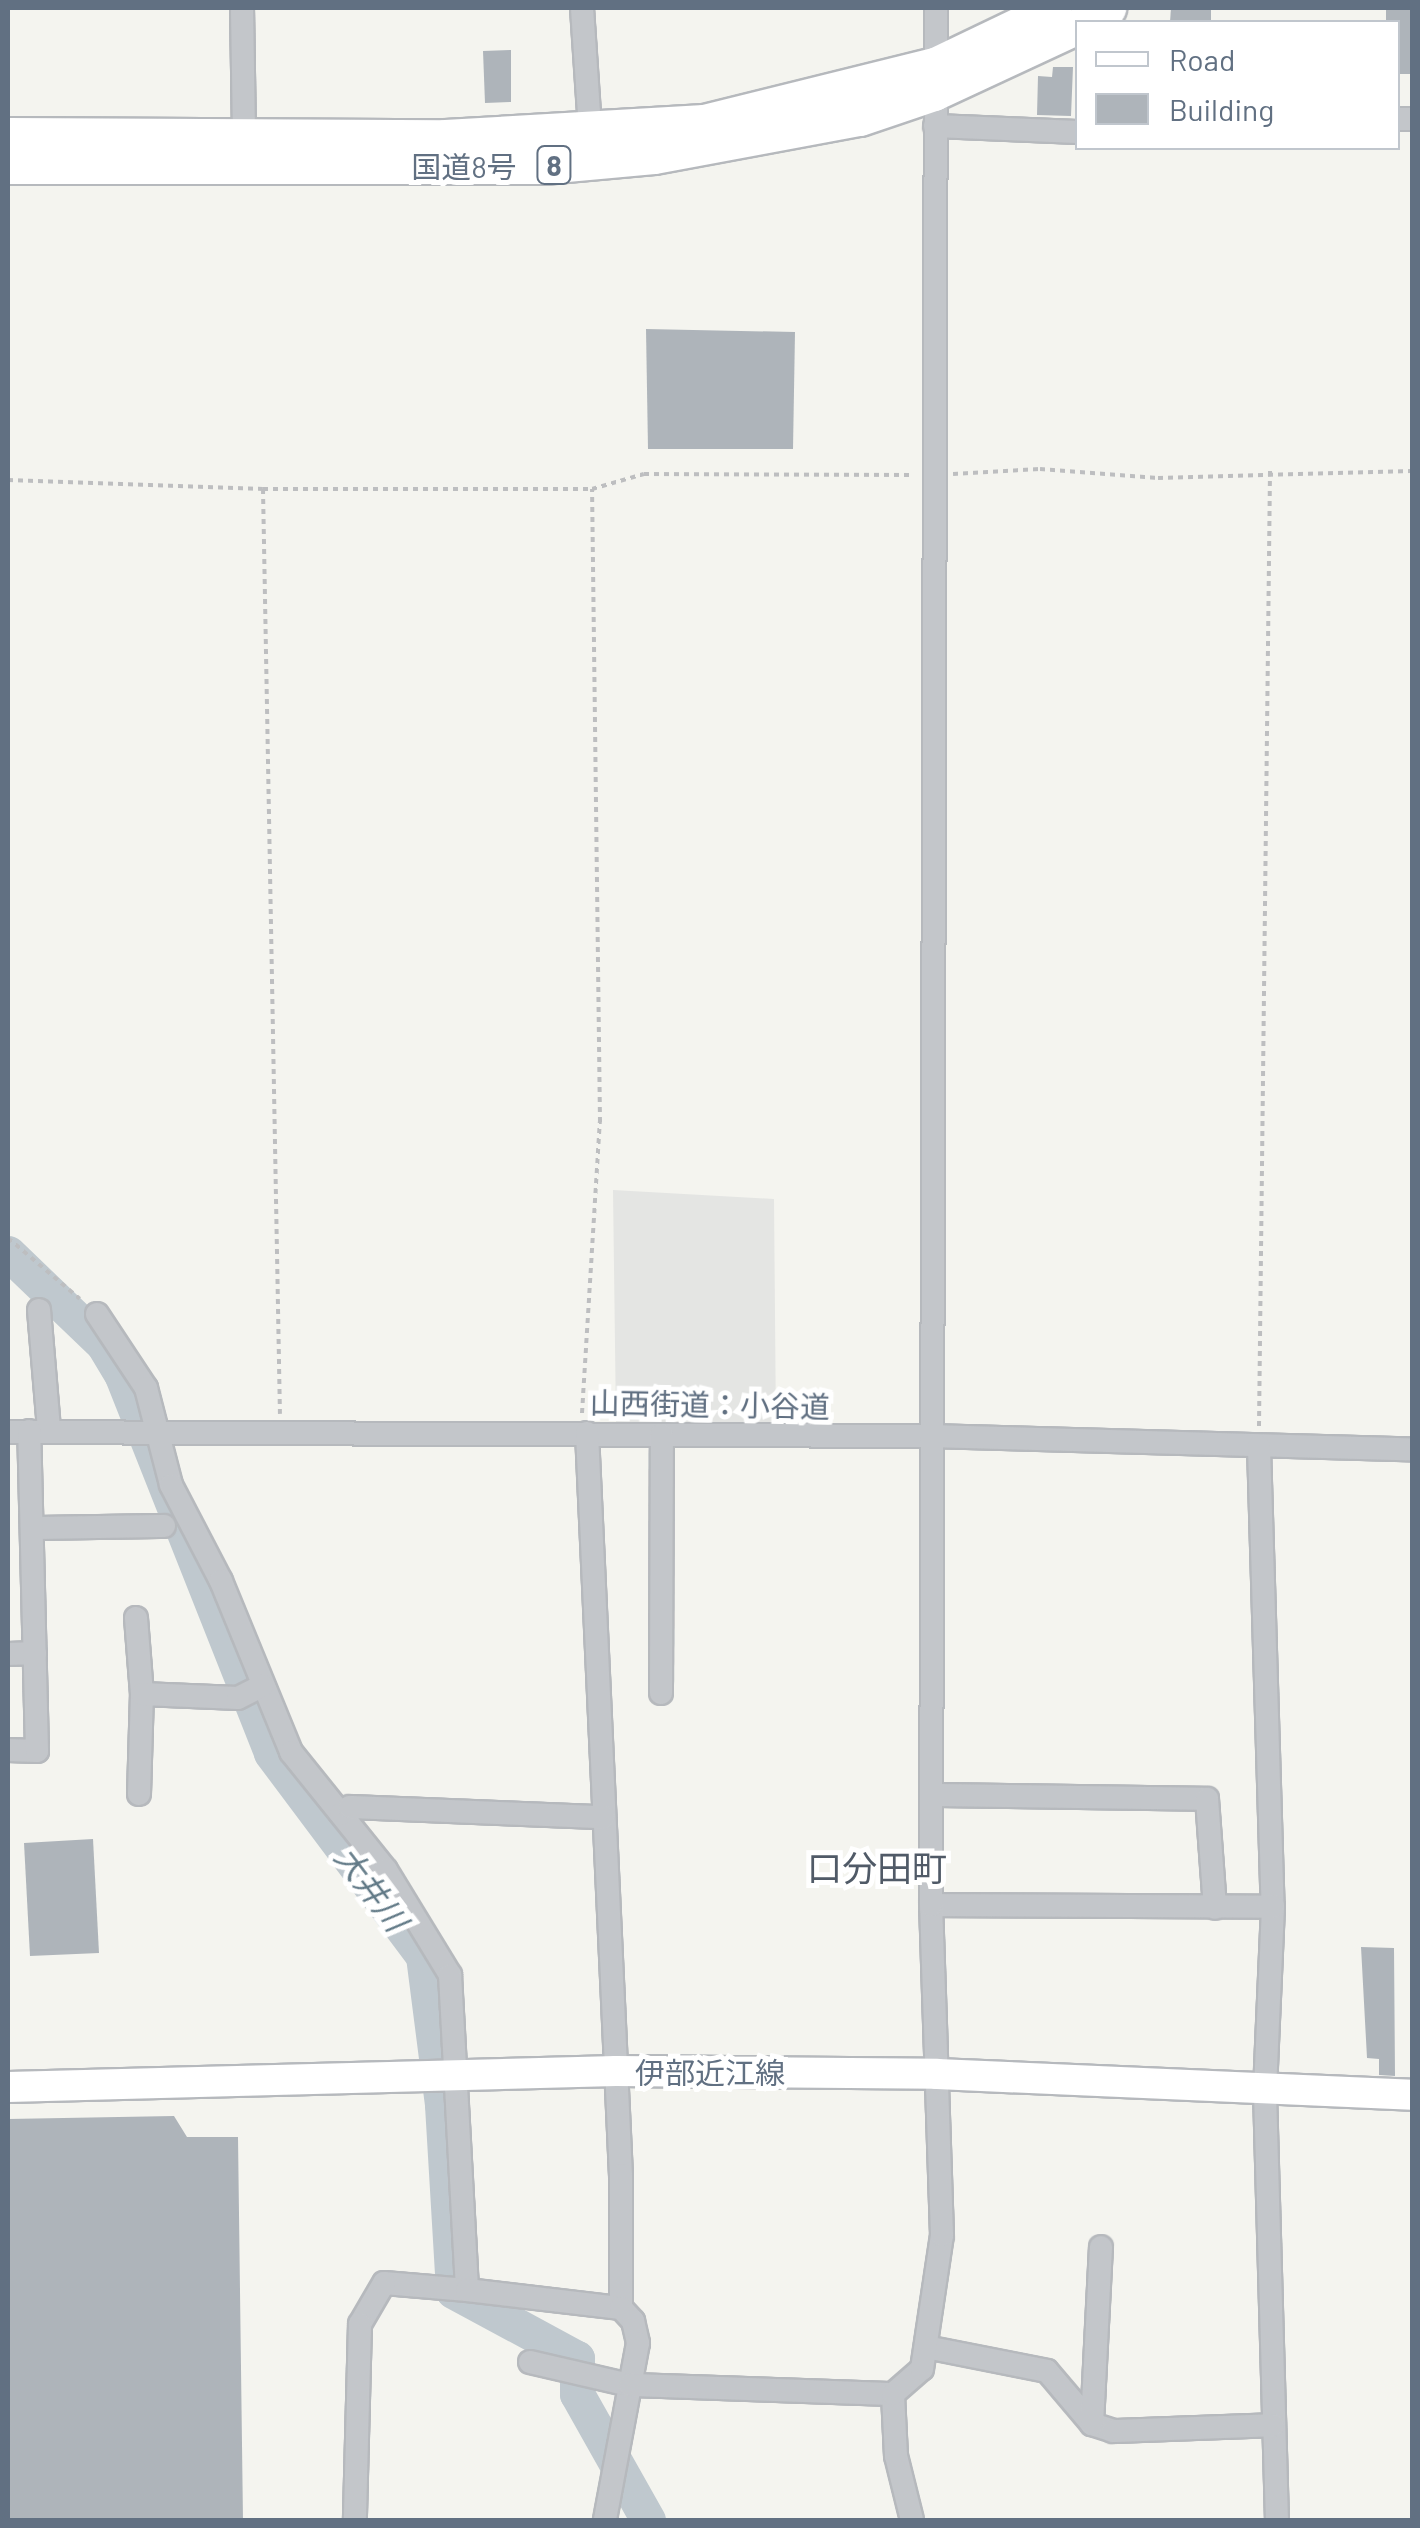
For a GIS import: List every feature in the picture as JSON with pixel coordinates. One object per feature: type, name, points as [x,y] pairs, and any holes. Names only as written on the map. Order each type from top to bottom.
[{"type":"highway","name":"国道8号","points":[[8,135],[244,136],[590,130],[704,122],[935,95],[1054,8]]},
{"type":"highway","name":"国道8号","points":[[8,166],[544,166],[801,133],[935,95],[1075,26]]},
{"type":"main road","name":"伊部近江線","points":[[8,2087],[454,2071],[616,2071],[937,2074],[1412,2096]]},
{"type":"street","points":[[242,8],[244,136]]},
{"type":"street","points":[[582,8],[590,130]]},
{"type":"street","points":[[530,2362],[630,2384],[893,2394],[922,2370],[926,2347],[942,2234],[931,1905],[936,8]]},
{"type":"street","points":[[935,95],[1075,131]]},
{"type":"street","points":[[8,1750],[37,1751],[29,1431],[40,1310]]},
{"type":"street","points":[[97,1314],[146,1388],[171,1486],[221,1581],[291,1752],[386,1870],[450,1975],[467,2290]]},
{"type":"street","name":"山西街道：小谷道","points":[[29,1431],[932,1436],[1412,1449]]},
{"type":"street","points":[[584,1433],[616,2071],[621,2308]]},
{"type":"street","points":[[661,1693],[662,1435]]},
{"type":"street","points":[[1259,1447],[1273,1907],[1265,2092],[1277,2520]]},
{"type":"street","points":[[32,1528],[164,1526]]},
{"type":"street","points":[[136,1618],[142,1694],[139,1794]]},
{"type":"street","points":[[8,1654],[35,1654]]},
{"type":"street","points":[[142,1694],[238,1698],[262,1686]]},
{"type":"street","points":[[932,1794],[1207,1798],[1214,1908]]},
{"type":"street","points":[[341,1814],[350,1807],[604,1818]]},
{"type":"street","points":[[931,1905],[1273,1907]]},
{"type":"street","points":[[1092,2424],[1101,2247]]},
{"type":"street","points":[[355,2520],[360,2324],[384,2283],[621,2308],[633,2320],[638,2343],[605,2520]]},
{"type":"street","points":[[926,2347],[1047,2371],[1092,2424],[1113,2431],[1273,2425]]},
{"type":"street","points":[[893,2394],[896,2456],[912,2520]]},
{"type":"path","points":[[8,480],[263,489],[592,488],[644,474],[857,471],[934,477],[977,470],[1158,478],[1270,471],[1412,471]]},
{"type":"path","points":[[1259,1447],[1270,471]]},
{"type":"path","points":[[584,1433],[600,1122],[592,488]]},
{"type":"path","points":[[263,489],[280,1430]]},
{"type":"path","points":[[8,1238],[97,1314]]},
{"type":"shaded area","points":[[613,1190],[774,1199],[776,1429],[616,1422]]},
{"type":"building","points":[[1171,8],[1211,8],[1211,20],[1170,20]]},
{"type":"building","points":[[1386,8],[1412,8],[1412,74],[1400,74],[1400,20],[1386,20]]},
{"type":"building","points":[[511,50],[511,102],[485,103],[483,51]]},
{"type":"building","points":[[1053,67],[1073,67],[1071,116],[1037,115],[1038,76],[1052,77]]},
{"type":"building","points":[[646,329],[795,332],[793,449],[648,449]]},
{"type":"building","points":[[93,1839],[99,1953],[30,1956],[24,1843]]},
{"type":"building","points":[[1361,1947],[1394,1948],[1395,2076],[1379,2075],[1379,2059],[1367,2058]]},
{"type":"building","points":[[174,2116],[187,2137],[238,2137],[243,2520],[8,2520],[8,2119]]},
{"type":"waterway","name":"大井川","points":[[8,1253],[103,1344],[122,1376],[271,1753],[423,1956],[442,2105],[453,2291],[577,2358],[577,2394],[648,2520]]},
{"type":"district","name":"口分田町","points":[[877,1867]]}]
